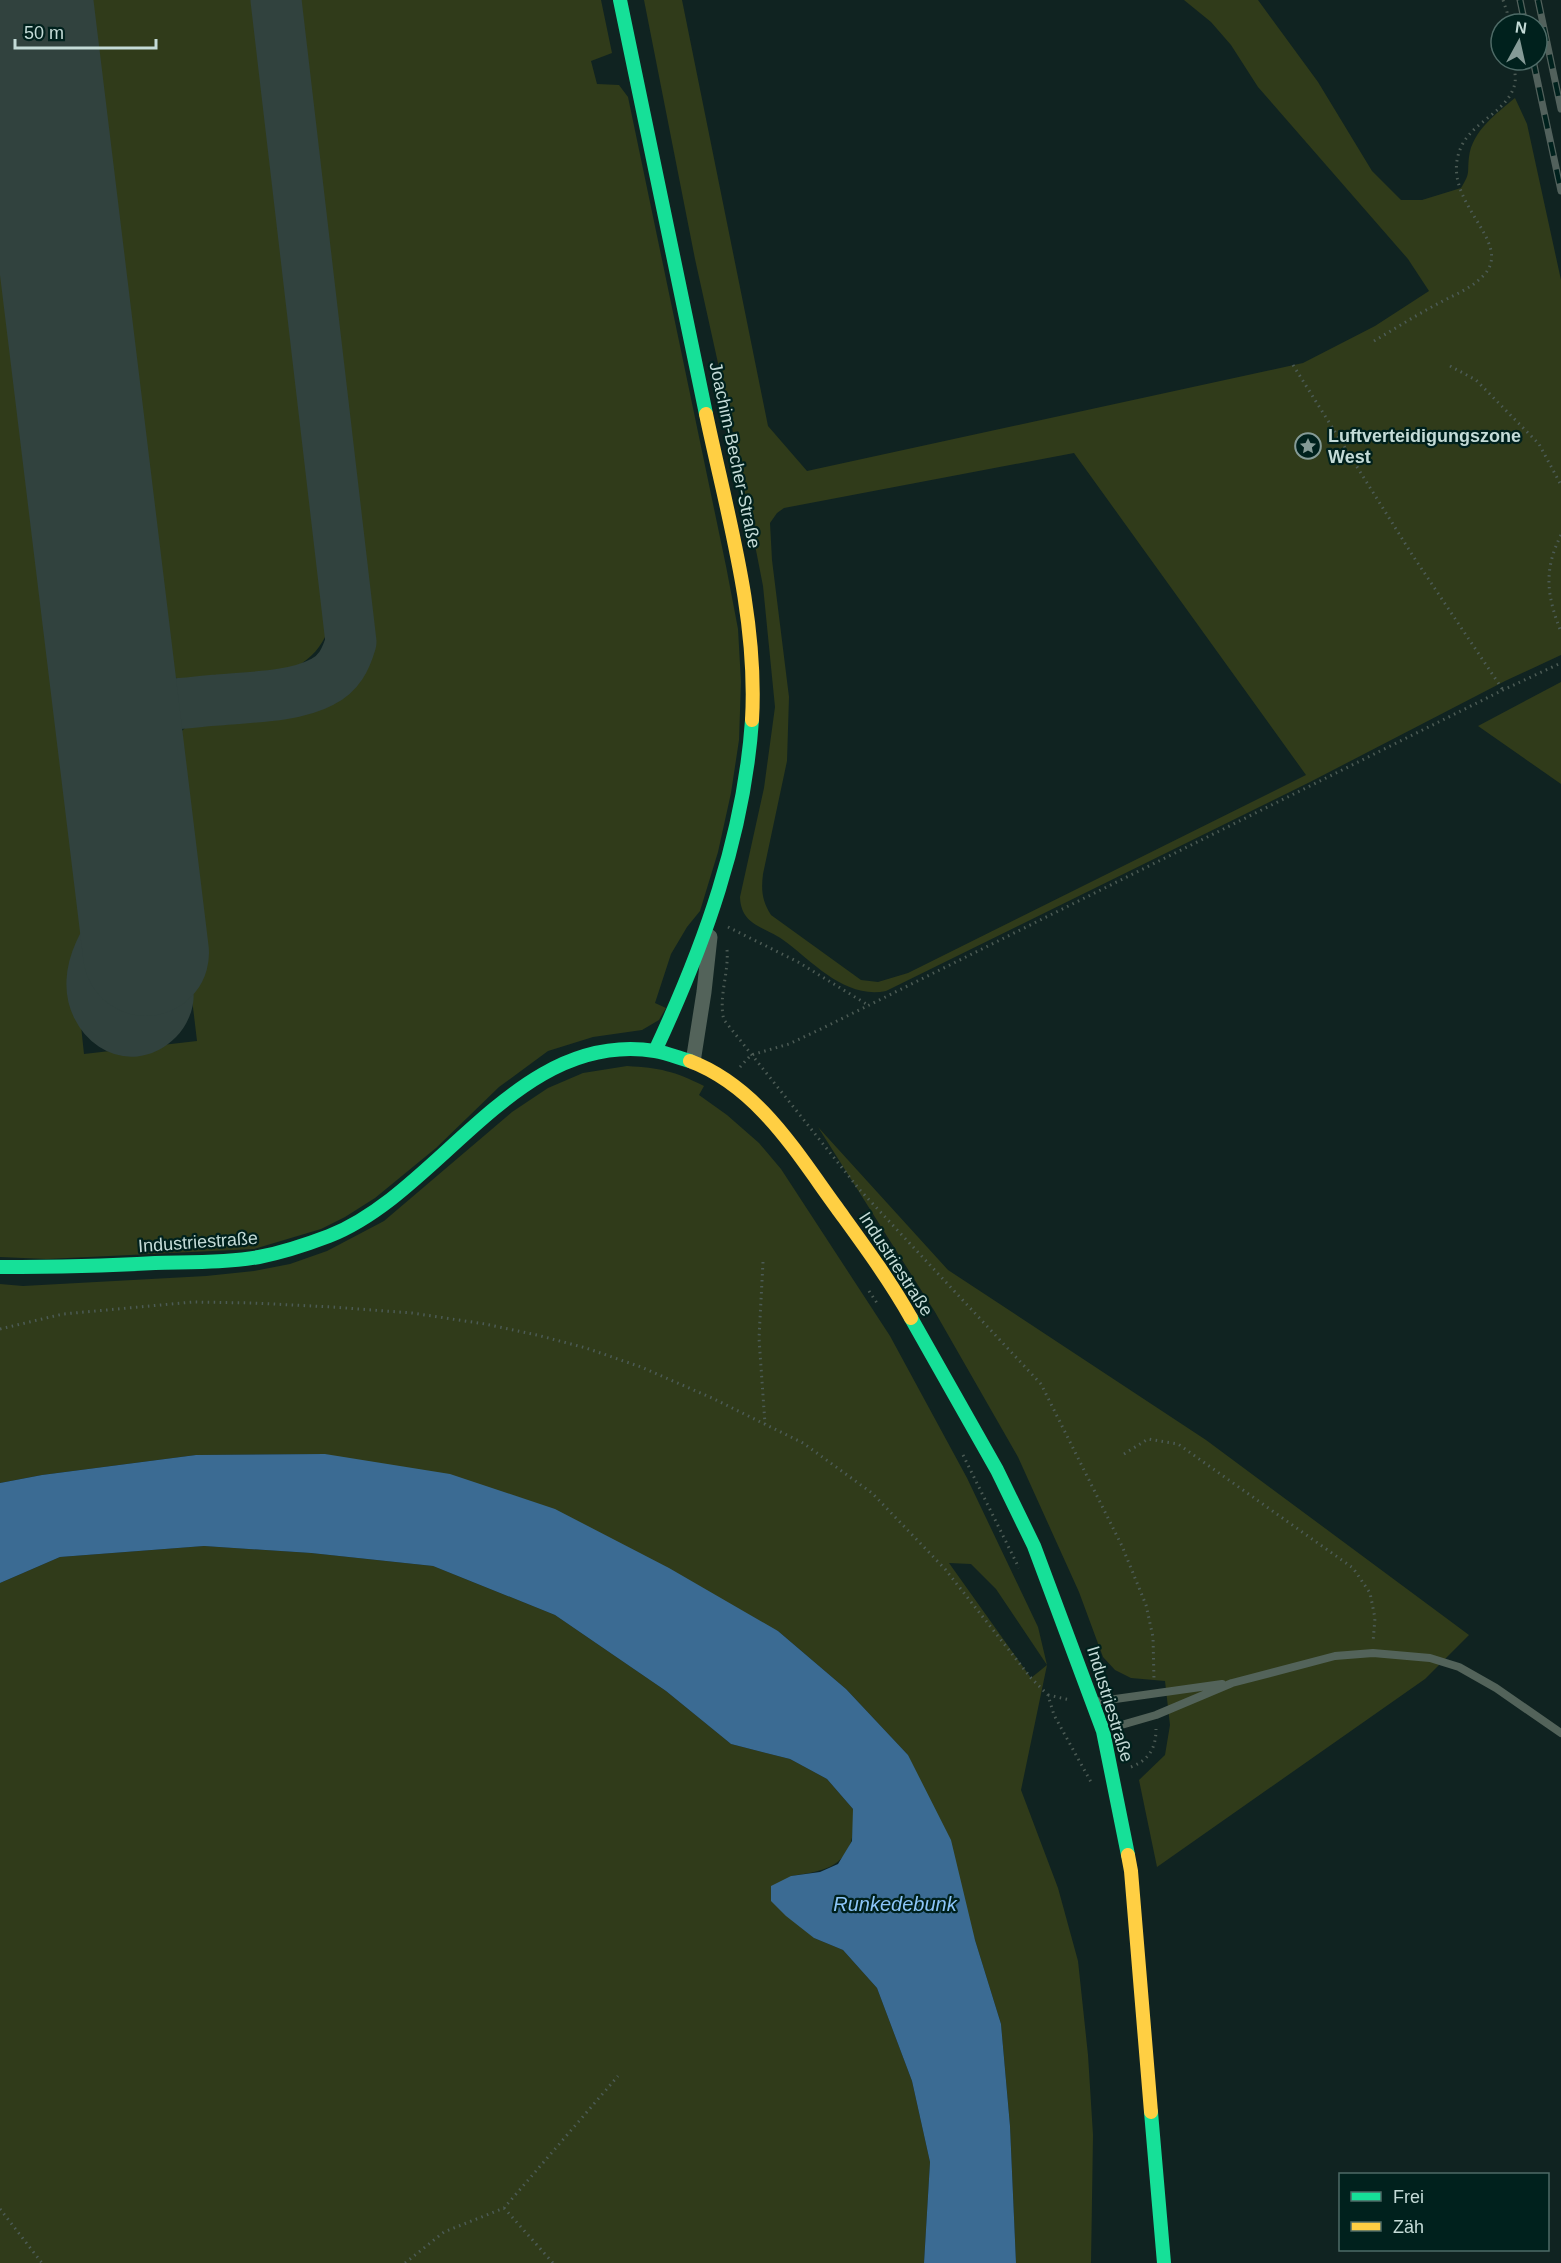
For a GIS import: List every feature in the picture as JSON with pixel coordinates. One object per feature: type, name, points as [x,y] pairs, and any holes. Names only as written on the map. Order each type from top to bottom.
[{"type":"street","name":"Joachim-Becher-Straße","points":[[620,0],[747,610],[753,696],[743,793],[711,919],[656,1052]]},
{"type":"street","name":"Joachim-Becher-Straße","points":[[693,1062],[704,992],[711,919]]},
{"type":"street","name":"Industriestraße","points":[[0,1267],[81,1267],[231,1260],[260,1257],[329,1236],[361,1220],[401,1191],[493,1108],[554,1068],[586,1054],[618,1050],[656,1052],[693,1062],[731,1083],[759,1106],[787,1139],[893,1287],[997,1470],[1034,1546],[1093,1702],[1111,1770],[1131,1871],[1164,2263]]},
{"type":"lane","points":[[1093,1702],[1232,1683],[1335,1656],[1373,1653],[1430,1658],[1459,1667],[1496,1688],[1561,1733]]},
{"type":"lane","points":[[1102,1731],[1156,1715],[1232,1683]]},
{"type":"path","points":[[1374,341],[1467,289],[1489,268],[1492,251],[1488,239],[1463,200],[1457,179],[1458,158],[1462,144],[1477,126],[1497,111],[1510,96],[1515,81],[1514,72]]},
{"type":"path","points":[[1293,365],[1413,556],[1503,690]]},
{"type":"path","points":[[1450,366],[1476,380],[1539,444],[1561,485]]},
{"type":"path","points":[[1561,535],[1549,571],[1551,605],[1561,632]]},
{"type":"path","points":[[751,1055],[789,1044],[1561,663]]},
{"type":"path","points":[[711,919],[798,962],[868,1005]]},
{"type":"path","points":[[724,1020],[859,1189],[1041,1384],[1122,1546],[1146,1605],[1153,1638],[1155,1692]]},
{"type":"path","points":[[764,1262],[759,1338],[765,1424]]},
{"type":"path","points":[[868,1290],[881,1309]]},
{"type":"path","points":[[0,1329],[63,1314],[193,1302],[253,1303],[412,1313],[485,1324],[586,1348],[641,1367],[803,1443],[872,1493],[945,1569],[1031,1678],[1048,1695],[1054,1715],[1088,1773],[1094,1790]]},
{"type":"path","points":[[1124,1454],[1148,1439],[1178,1444],[1353,1568],[1370,1593],[1375,1618],[1373,1653]]},
{"type":"path","points":[[958,1446],[1022,1575]]},
{"type":"path","points":[[1068,1692],[1070,1700]]},
{"type":"path","points":[[1088,1773],[1138,1764],[1152,1752],[1156,1740],[1156,1715]]},
{"type":"path","points":[[405,2263],[444,2232],[504,2208],[618,2076]]},
{"type":"path","points":[[504,2208],[553,2263]]},
{"type":"path","points":[[0,2209],[42,2263]]},
{"type":"green space","points":[[72,0],[259,0],[332,598],[331,618],[321,644],[303,663],[279,674],[212,685],[190,683],[170,674],[152,656]]},
{"type":"green space","points":[[292,0],[601,0],[612,53],[591,61],[597,84],[619,85],[628,97],[738,629],[741,682],[739,740],[731,793],[718,852],[700,911],[687,927],[671,954],[655,1003],[666,1008],[659,1020],[642,1030],[593,1037],[548,1051],[499,1087],[436,1148],[375,1198],[345,1217],[321,1229],[254,1249],[47,1259],[0,1257],[0,115],[97,923],[75,969],[84,1054],[197,1041],[166,780],[172,746],[181,732],[195,722],[219,715],[273,710],[325,700],[345,688],[359,668],[366,637],[364,596]]},
{"type":"green space","points":[[644,0],[682,0],[768,426],[807,471],[1303,363],[1375,326],[1429,291],[1408,259],[1258,87],[1231,45],[1211,22],[1184,0],[1258,0],[1318,82],[1372,171],[1401,200],[1422,200],[1461,188],[1467,175],[1471,148],[1475,139],[1486,123],[1515,98],[1527,124],[1561,280],[1561,655],[1505,681],[1310,782],[886,991],[871,992],[844,985],[786,942],[756,925],[741,907],[740,897],[764,788],[775,707],[763,586],[731,422],[695,259]],"holes":[[[1074,453],[1306,775],[908,973],[878,982],[861,980],[771,915],[763,895],[763,874],[787,761],[789,697],[772,560],[770,523],[784,508]]]},
{"type":"green space","points":[[1561,682],[1561,784],[1478,726]]},
{"type":"green space","points":[[627,1066],[649,1068],[667,1071],[704,1086],[699,1095],[727,1115],[759,1143],[781,1169],[890,1336],[967,1478],[1038,1627],[1047,1665],[1021,1790],[1058,1888],[1078,1961],[1088,2055],[1093,2135],[1091,2263],[1016,2263],[1010,2126],[1001,2024],[975,1940],[908,1755],[846,1689],[778,1631],[325,1454],[196,1455],[42,1475],[0,1483],[0,1284],[23,1286],[206,1276],[254,1271],[290,1264],[327,1251],[384,1221],[512,1112],[548,1088],[583,1073]],"holes":[[[949,1563],[971,1564],[996,1589],[1047,1665],[1031,1678]]]},
{"type":"green space","points":[[818,1127],[948,1270],[1206,1440],[1469,1635],[1425,1679],[1157,1867],[1139,1780],[1165,1755],[1170,1725],[1165,1681],[1131,1678],[1115,1670],[1103,1657],[1079,1592],[1018,1457],[935,1312]]},
{"type":"green space","points":[[204,1546],[311,1553],[433,1566],[555,1615],[666,1691],[731,1744],[790,1759],[827,1779],[853,1809],[851,1842],[847,1851],[835,1864],[819,1871],[791,1876],[814,1938],[843,1950],[877,1988],[912,2081],[930,2162],[924,2263],[0,2263],[0,1583],[60,1557]]},
{"type":"water","name":"Runkedebunk","points":[[325,1454],[450,1474],[555,1509],[669,1568],[778,1631],[846,1689],[908,1755],[951,1840],[975,1940],[1001,2024],[1010,2126],[1016,2263],[924,2263],[930,2162],[912,2081],[877,1988],[843,1950],[814,1938],[771,1901],[771,1886],[791,1876],[820,1872],[838,1864],[852,1841],[853,1809],[827,1779],[790,1759],[731,1744],[666,1691],[555,1615],[433,1566],[311,1553],[204,1546],[60,1557],[0,1583],[0,1483],[42,1475],[196,1455]]},
{"type":"taxiway","points":[[109,654],[119,677],[131,692],[151,702],[173,704],[272,696],[311,687],[333,675],[344,660],[351,642],[276,0]]},
{"type":"taxiway","points":[[129,820],[122,759],[136,727],[165,705]]},
{"type":"taxiway","points":[[135,875],[128,902],[100,950],[92,981],[97,1007],[113,1026],[123,1030],[135,1031],[146,1028],[160,1017],[167,1004],[166,988],[146,953]]},
{"type":"runway","points":[[30,0],[146,953]]},
{"type":"railway","points":[[1520,0],[1522,12]]},
{"type":"railway","points":[[1538,0],[1561,109]]},
{"type":"railway","points":[[1536,72],[1561,191]]},
{"type":"traffic: fast","points":[[620,0],[706,414]]},
{"type":"traffic: fast","points":[[655,1051],[690,971],[719,890],[740,806],[748,763],[752,720]]},
{"type":"traffic: fast","points":[[0,1267],[220,1261],[259,1257],[294,1248],[329,1236],[370,1215],[521,1088],[562,1064],[606,1051],[655,1051],[690,1061]]},
{"type":"traffic: fast","points":[[911,1318],[997,1470],[1034,1546],[1103,1731],[1128,1855]]},
{"type":"traffic: fast","points":[[1151,2112],[1164,2263]]},
{"type":"traffic: slow","points":[[706,414],[746,604],[753,681],[752,720]]},
{"type":"traffic: slow","points":[[690,1061],[714,1072],[736,1087],[774,1123],[866,1248],[911,1318]]},
{"type":"traffic: slow","points":[[1128,1855],[1151,2112]]},
{"type":"place","name":"Luftverteidigungszone West","points":[[1308,446]]}]
